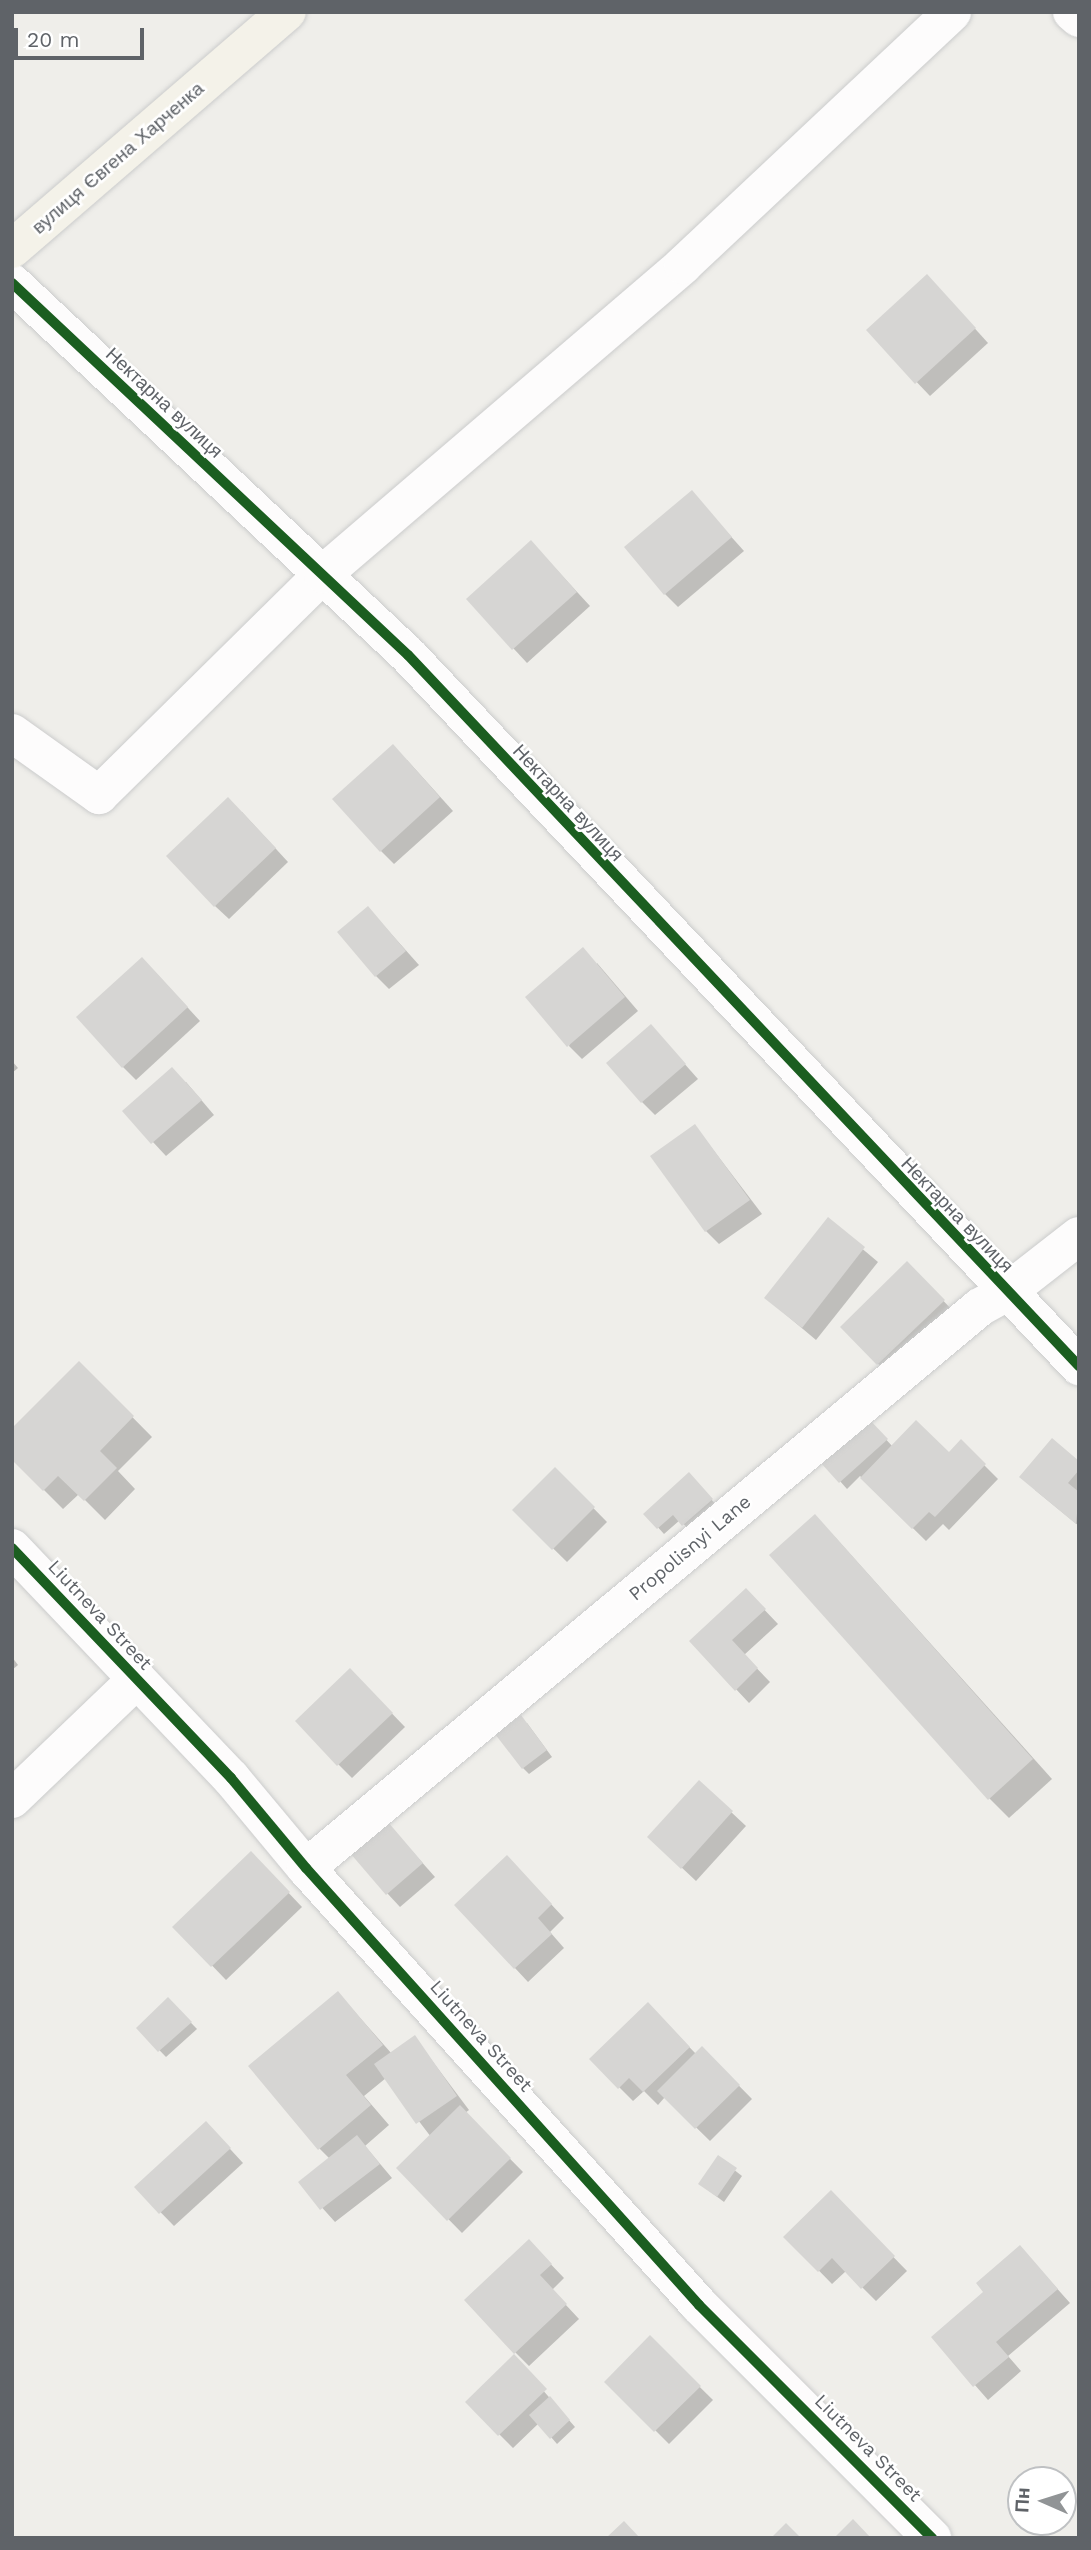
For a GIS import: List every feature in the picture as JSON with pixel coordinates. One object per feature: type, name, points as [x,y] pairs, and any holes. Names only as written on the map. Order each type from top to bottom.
[{"type":"main road","name":"вулиця Євгена Харченка","points":[[12,249],[287,12]]},
{"type":"street","points":[[12,733],[99,795],[323,574],[683,265],[952,12]]},
{"type":"street","points":[[1072,12],[1079,18]]},
{"type":"street","name":"Нектарна вулиця","points":[[12,283],[408,655],[1079,1366]]},
{"type":"street","name":"Propolisnyi Lane","points":[[306,1868],[980,1307],[1007,1292],[1079,1236]]},
{"type":"street","name":"Liutneva Street","points":[[12,1548],[231,1778],[306,1868],[699,2305],[932,2538]]},
{"type":"street","points":[[12,1799],[137,1679]]},
{"type":"building","points":[[927,274],[976,328],[915,384],[866,330]]},
{"type":"building","points":[[692,490],[732,537],[664,595],[624,547]]},
{"type":"building","points":[[531,540],[577,592],[512,650],[466,599]]},
{"type":"building","points":[[393,744],[440,797],[380,852],[332,799]]},
{"type":"building","points":[[228,797],[276,848],[214,907],[166,856]]},
{"type":"building","points":[[368,906],[406,951],[375,977],[337,932]]},
{"type":"building","points":[[583,947],[625,997],[567,1047],[525,997]]},
{"type":"building","points":[[142,957],[188,1007],[122,1068],[76,1017]]},
{"type":"building","points":[[651,1024],[686,1064],[641,1103],[606,1063]]},
{"type":"building","points":[[172,1067],[202,1100],[151,1144],[122,1111]]},
{"type":"building","points":[[695,1124],[750,1200],[705,1232],[650,1156]]},
{"type":"building","points":[[828,1217],[865,1247],[802,1328],[764,1298]]},
{"type":"building","points":[[907,1261],[945,1300],[877,1365],[840,1327]]},
{"type":"building","points":[[79,1361],[134,1416],[100,1451],[117,1468],[84,1501],[58,1476],[43,1491],[12,1460],[12,1428]]},
{"type":"building","points":[[868,1418],[888,1439],[839,1483],[820,1462]]},
{"type":"building","points":[[916,1420],[949,1452],[961,1439],[986,1464],[935,1517],[929,1512],[912,1529],[860,1478]]},
{"type":"building","points":[[1052,1438],[1079,1461],[1079,1470],[1068,1483],[1079,1492],[1076,1524],[1019,1477]]},
{"type":"building","points":[[555,1467],[595,1507],[552,1550],[512,1510]]},
{"type":"building","points":[[689,1472],[713,1499],[682,1526],[673,1515],[657,1529],[643,1514]]},
{"type":"building","points":[[815,1514],[1033,1759],[988,1800],[769,1555]]},
{"type":"building","points":[[746,1588],[766,1609],[732,1640],[758,1668],[735,1691],[689,1641]]},
{"type":"building","points":[[350,1668],[393,1713],[337,1766],[295,1721]]},
{"type":"building","points":[[521,1715],[547,1750],[522,1769],[495,1734]]},
{"type":"building","points":[[699,1780],[733,1811],[681,1869],[647,1837]]},
{"type":"building","points":[[388,1822],[423,1863],[386,1895],[350,1853]]},
{"type":"building","points":[[251,1851],[290,1892],[211,1967],[172,1927]]},
{"type":"building","points":[[507,1855],[552,1904],[538,1918],[552,1934],[514,1969],[454,1905]]},
{"type":"building","points":[[338,1991],[383,2045],[346,2075],[371,2105],[318,2150],[248,2066]]},
{"type":"building","points":[[168,1997],[192,2022],[158,2052],[136,2028]]},
{"type":"building","points":[[648,2002],[690,2047],[643,2092],[629,2078],[618,2089],[589,2059]]},
{"type":"building","points":[[415,2035],[457,2096],[416,2124],[374,2064]]},
{"type":"building","points":[[702,2046],[740,2085],[695,2129],[657,2091]]},
{"type":"building","points":[[460,2105],[511,2158],[447,2221],[396,2168]]},
{"type":"building","points":[[206,2121],[231,2148],[159,2214],[134,2187]]},
{"type":"building","points":[[357,2135],[380,2164],[320,2210],[298,2182]]},
{"type":"building","points":[[718,2155],[737,2168],[717,2197],[698,2184]]},
{"type":"building","points":[[831,2190],[895,2256],[861,2289],[832,2258],[818,2272],[783,2237]]},
{"type":"building","points":[[529,2239],[552,2264],[540,2275],[567,2304],[514,2354],[464,2300]]},
{"type":"building","points":[[1020,2245],[1058,2289],[996,2342],[1009,2357],[973,2387],[931,2337],[983,2292],[976,2283]]},
{"type":"building","points":[[650,2335],[701,2386],[654,2432],[604,2382]]},
{"type":"building","points":[[514,2354],[547,2389],[498,2436],[465,2402]]},
{"type":"building","points":[[550,2396],[570,2420],[550,2439],[529,2415]]},
{"type":"building","points":[[853,2519],[871,2538],[834,2538]]},
{"type":"building","points":[[624,2521],[640,2538],[606,2538]]},
{"type":"building","points":[[786,2523],[801,2538],[771,2538]]},
{"type":"cycle path","points":[[12,283],[408,655],[1079,1366]]},
{"type":"cycle path","points":[[12,1548],[231,1778],[306,1868],[699,2305],[932,2538]]}]
